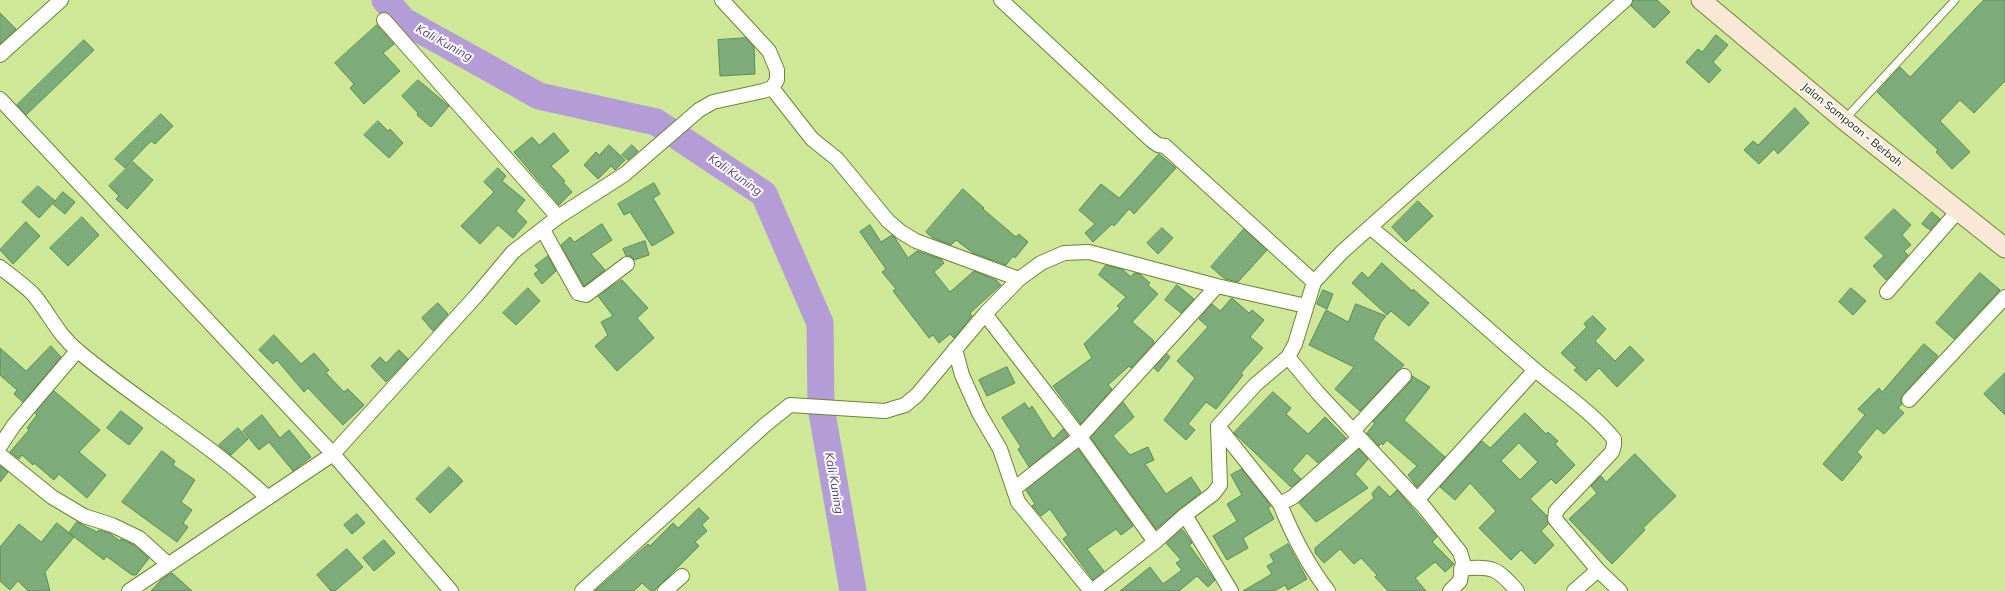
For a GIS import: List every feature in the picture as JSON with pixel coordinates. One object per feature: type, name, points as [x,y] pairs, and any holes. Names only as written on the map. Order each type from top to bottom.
[{"type":"main road","name":"Jalan Sampaan - Berbah","points":[[1701,0],[1844,120],[2005,248]]},
{"type":"street","points":[[0,55],[61,0]]},
{"type":"street","points":[[138,589],[168,564],[333,454],[385,394],[476,296],[513,252],[558,218],[625,174],[662,140],[699,110],[713,102],[772,88],[777,80],[777,70],[769,51],[722,0]]},
{"type":"street","points":[[1002,0],[1150,139],[1158,145],[1165,146],[1314,282]]},
{"type":"street","points":[[955,349],[962,375],[979,413],[1000,449],[1018,502],[1092,591],[1155,542],[1213,494],[1220,486],[1218,426],[1255,385],[1288,357],[1295,344],[1314,282],[1342,252],[1371,228],[1448,156],[1625,0]]},
{"type":"street","points":[[384,20],[558,218]]},
{"type":"street","points":[[772,88],[812,139],[837,159],[888,221],[901,232],[916,241],[1019,279]]},
{"type":"street","points":[[0,100],[333,454],[451,591]]},
{"type":"street","points":[[1887,292],[1958,211]]},
{"type":"street","points":[[1371,228],[1418,266],[1535,370],[1579,403],[1614,439],[1612,452],[1556,511],[1555,519],[1598,570],[1620,591]]},
{"type":"street","points":[[542,230],[578,293],[586,295],[627,264]]},
{"type":"street","points":[[582,591],[759,430],[790,405],[885,411],[906,405],[917,395],[985,314],[1019,279],[1041,263],[1053,257],[1076,251],[1090,252],[1217,286],[1306,306]]},
{"type":"street","points":[[0,266],[32,294],[65,339],[77,351],[129,392],[227,462],[268,498]]},
{"type":"street","points":[[1014,489],[1080,437],[1217,286]]},
{"type":"street","points":[[1909,400],[2005,297]]},
{"type":"street","points":[[985,314],[1080,437],[1155,542]]},
{"type":"street","points":[[0,446],[18,420],[77,351]]},
{"type":"street","points":[[1288,357],[1318,394],[1417,500],[1460,552],[1463,562],[1460,581],[1450,591]]},
{"type":"street","points":[[1417,500],[1535,370]]},
{"type":"street","points":[[1280,504],[1293,497],[1356,434],[1404,376]]},
{"type":"street","points":[[1218,426],[1280,504],[1295,538],[1317,576],[1328,591]]},
{"type":"street","points":[[0,455],[52,497],[84,516],[112,525],[139,538],[168,564]]},
{"type":"street","points":[[1185,516],[1231,591]]},
{"type":"street","points":[[1461,569],[1482,566],[1493,569],[1505,577],[1517,591]]},
{"type":"street","points":[[1574,591],[1598,570]]},
{"type":"street","points":[[665,591],[682,576]]},
{"type":"lane","points":[[1844,120],[1955,0]]},
{"type":"building","points":[[1633,0],[1657,0],[1670,12],[1654,28],[1631,6]]},
{"type":"building","points":[[1984,0],[2005,0],[2005,81],[1974,113],[1960,100],[1940,121],[1970,152],[1952,169],[1936,152],[1938,150],[1877,92],[1900,67],[1910,77]]},
{"type":"building","points":[[0,13],[16,29],[0,44]]},
{"type":"building","points":[[377,25],[394,44],[383,53],[400,71],[364,104],[350,88],[354,84],[335,63]]},
{"type":"building","points":[[1716,35],[1728,45],[1713,62],[1721,70],[1709,83],[1686,62],[1698,49],[1702,52]]},
{"type":"building","points":[[746,38],[754,47],[755,74],[720,76],[718,40]]},
{"type":"building","points":[[84,40],[94,50],[26,115],[17,105]]},
{"type":"building","points":[[418,80],[449,106],[431,127],[417,115],[418,113],[402,96]]},
{"type":"building","points":[[1795,108],[1809,123],[1778,154],[1774,149],[1759,164],[1744,150],[1753,141],[1758,145]]},
{"type":"building","points":[[161,114],[173,126],[155,144],[151,141],[125,168],[115,159]]},
{"type":"building","points":[[378,121],[388,131],[390,129],[403,143],[389,158],[364,135]]},
{"type":"building","points":[[554,133],[569,151],[551,166],[565,181],[563,182],[572,192],[559,205],[514,152],[532,137],[539,145]]},
{"type":"building","points":[[609,145],[625,160],[615,170],[611,166],[598,179],[584,165],[596,152],[599,155]]},
{"type":"building","points":[[632,145],[638,151],[628,160],[622,155]]},
{"type":"building","points":[[1159,154],[1176,168],[1134,214],[1129,209],[1114,226],[1112,224],[1093,242],[1085,233],[1095,224],[1079,210],[1101,184],[1119,198]]},
{"type":"building","points":[[133,162],[153,180],[127,209],[116,199],[119,196],[109,186]]},
{"type":"building","points":[[498,168],[506,176],[502,181],[525,200],[516,211],[527,222],[513,238],[498,225],[480,244],[461,226],[494,192],[484,182]]},
{"type":"building","points":[[654,183],[660,194],[653,198],[674,233],[652,246],[630,212],[624,215],[618,204]]},
{"type":"building","points":[[38,186],[55,201],[39,218],[22,202]]},
{"type":"building","points":[[963,189],[984,208],[983,209],[1016,237],[1019,234],[1028,242],[1015,258],[1013,256],[1006,265],[973,253],[956,240],[951,245],[933,238],[926,232]]},
{"type":"building","points":[[63,192],[75,202],[65,214],[53,204]]},
{"type":"building","points":[[1418,201],[1433,216],[1406,242],[1392,227]]},
{"type":"building","points":[[1894,209],[1911,225],[1902,235],[1911,245],[1904,251],[1908,255],[1886,280],[1873,266],[1884,256],[1865,238]]},
{"type":"building","points":[[1932,212],[1940,219],[1930,230],[1922,224]]},
{"type":"building","points":[[82,217],[99,235],[68,266],[50,248]]},
{"type":"building","points":[[26,222],[40,236],[13,264],[0,250]]},
{"type":"building","points":[[602,224],[612,240],[591,254],[605,270],[584,286],[561,245],[570,237],[574,242]]},
{"type":"building","points":[[870,225],[881,242],[892,235],[908,258],[917,251],[941,259],[944,263],[934,272],[950,292],[974,271],[996,280],[1001,285],[970,313],[972,316],[954,338],[950,334],[939,343],[933,335],[929,338],[893,291],[896,289],[882,272],[886,269],[860,232]]},
{"type":"building","points":[[1162,228],[1173,238],[1158,254],[1147,243]]},
{"type":"building","points":[[1244,229],[1267,250],[1238,282],[1225,279],[1211,267]]},
{"type":"building","points":[[645,241],[649,255],[634,260],[631,256],[626,256],[623,249]]},
{"type":"building","points":[[548,256],[556,271],[542,284],[534,274],[539,270],[535,266]]},
{"type":"building","points":[[1382,263],[1412,291],[1413,289],[1429,303],[1409,326],[1391,311],[1387,315],[1352,283],[1362,272],[1368,278]]},
{"type":"building","points":[[1106,265],[1122,269],[1131,277],[1134,273],[1140,274],[1150,283],[1148,285],[1158,294],[1132,322],[1153,340],[1154,343],[1131,368],[1129,366],[1108,385],[1112,389],[1081,424],[1053,386],[1092,358],[1084,344],[1120,308],[1117,306],[1126,297],[1099,275]]},
{"type":"building","points":[[1980,273],[2000,290],[1954,339],[1936,323]]},
{"type":"building","points":[[622,280],[648,308],[637,318],[654,338],[617,371],[595,346],[608,335],[601,322],[613,316],[598,296]]},
{"type":"building","points":[[1177,285],[1194,299],[1181,313],[1165,300]]},
{"type":"building","points":[[528,288],[540,301],[516,325],[503,313]]},
{"type":"building","points":[[1851,288],[1866,301],[1853,315],[1839,302]]},
{"type":"building","points":[[1323,290],[1333,294],[1327,309],[1317,304]]},
{"type":"building","points":[[1232,298],[1249,313],[1252,310],[1264,320],[1250,337],[1263,348],[1241,373],[1243,375],[1216,409],[1206,402],[1188,424],[1195,430],[1186,440],[1164,420],[1195,378],[1177,361],[1208,327],[1199,319],[1212,304],[1220,311]]},
{"type":"building","points":[[438,303],[448,314],[433,331],[422,318]]},
{"type":"building","points":[[1356,304],[1386,316],[1381,322],[1373,339],[1404,365],[1360,411],[1335,389],[1354,367],[1309,345],[1326,310],[1348,322]]},
{"type":"building","points":[[1593,316],[1606,329],[1595,341],[1615,361],[1630,346],[1644,360],[1617,387],[1599,368],[1586,381],[1574,370],[1577,368],[1561,353],[1587,327],[1584,324]]},
{"type":"building","points":[[274,335],[301,364],[314,353],[329,370],[326,373],[344,392],[348,389],[364,405],[343,425],[308,388],[304,392],[277,360],[273,364],[259,350]]},
{"type":"building","points":[[1924,344],[1938,356],[1901,398],[1902,404],[1898,408],[1904,413],[1884,434],[1877,428],[1857,452],[1862,457],[1842,481],[1823,464],[1865,415],[1858,409],[1879,388],[1882,392]]},
{"type":"building","points":[[51,346],[61,357],[23,402],[14,394],[17,390],[0,375],[0,348],[26,371]]},
{"type":"building","points":[[399,350],[408,359],[386,382],[371,366],[380,357],[386,363]]},
{"type":"building","points":[[1167,354],[1170,357],[1158,372],[1154,368]]},
{"type":"building","points":[[1007,367],[1015,383],[987,396],[979,380]]},
{"type":"building","points":[[2005,373],[2005,415],[1984,394]]},
{"type":"building","points":[[1412,376],[1430,387],[1404,420],[1445,457],[1417,487],[1408,475],[1417,466],[1387,440],[1383,445],[1381,443],[1379,446],[1367,433],[1375,423],[1373,422],[1410,382]]},
{"type":"building","points":[[54,391],[100,430],[79,452],[106,475],[87,498],[59,474],[54,480],[22,455],[19,459],[10,452],[29,430],[27,428],[37,415],[35,413]]},
{"type":"building","points":[[1273,392],[1291,408],[1286,414],[1308,434],[1325,417],[1346,438],[1318,463],[1307,453],[1292,470],[1301,479],[1291,487],[1234,433]]},
{"type":"building","points":[[1123,402],[1134,417],[1113,436],[1130,455],[1148,447],[1154,460],[1145,464],[1166,494],[1191,477],[1201,492],[1156,529],[1091,438]]},
{"type":"building","points":[[1025,403],[1029,409],[1032,406],[1053,439],[1063,429],[1068,436],[1029,467],[1018,449],[1021,447],[1002,418]]},
{"type":"building","points":[[121,411],[143,428],[129,445],[107,428]]},
{"type":"building","points":[[1525,413],[1546,434],[1548,432],[1558,441],[1555,444],[1575,465],[1556,484],[1551,479],[1530,499],[1547,516],[1548,524],[1541,531],[1554,545],[1535,564],[1521,550],[1511,560],[1479,528],[1496,511],[1470,483],[1455,500],[1440,487],[1482,441],[1490,448]],"holes":[[[1519,443],[1538,462],[1520,480],[1501,461]]]},
{"type":"building","points":[[262,415],[280,438],[289,430],[311,457],[293,471],[269,442],[259,450],[243,431]]},
{"type":"building","points":[[238,428],[248,439],[231,455],[219,445]]},
{"type":"building","points":[[1078,449],[1133,526],[1121,535],[1116,529],[1087,549],[1104,571],[1093,580],[1063,539],[1068,535],[1050,509],[1041,516],[1032,506],[1035,504],[1026,490]]},
{"type":"building","points":[[1359,449],[1368,459],[1355,474],[1368,488],[1316,522],[1299,503]]},
{"type":"building","points":[[162,451],[175,461],[173,465],[195,480],[181,502],[192,510],[183,523],[188,527],[177,542],[122,502]]},
{"type":"building","points":[[1635,454],[1676,496],[1643,528],[1645,530],[1612,564],[1569,519],[1597,493],[1591,486],[1601,476],[1606,482]]},
{"type":"building","points":[[0,466],[8,472],[0,482]]},
{"type":"building","points":[[449,467],[463,481],[430,513],[416,499]]},
{"type":"building","points":[[1242,469],[1271,506],[1268,508],[1274,519],[1243,538],[1248,548],[1227,560],[1213,536],[1237,521],[1227,504],[1242,495],[1231,475]]},
{"type":"building","points":[[1379,486],[1390,497],[1397,490],[1437,537],[1432,542],[1454,564],[1445,572],[1435,562],[1415,578],[1426,591],[1388,591],[1375,577],[1377,575],[1361,558],[1354,564],[1340,549],[1324,563],[1315,553],[1315,548],[1374,498],[1372,494]]},
{"type":"building","points":[[699,508],[709,518],[702,525],[707,531],[695,542],[699,546],[654,591],[651,591],[642,583],[634,591],[595,591],[648,544],[650,546],[673,523],[678,528]]},
{"type":"building","points":[[357,514],[365,523],[352,534],[344,525]]},
{"type":"building","points":[[77,522],[97,532],[99,530],[109,533],[120,541],[121,539],[134,545],[149,558],[136,575],[132,575],[106,556],[104,560],[69,533]]},
{"type":"building","points":[[57,523],[74,537],[45,572],[50,591],[28,591],[18,581],[10,590],[0,581],[0,547],[19,524],[41,542]]},
{"type":"building","points":[[1182,529],[1192,543],[1189,545],[1215,580],[1208,587],[1197,576],[1179,591],[1120,591],[1150,567],[1163,584],[1182,570],[1176,563],[1181,560],[1166,543]]},
{"type":"building","points":[[384,540],[395,553],[374,571],[363,558]]},
{"type":"building","points":[[1288,544],[1307,579],[1288,590],[1285,585],[1274,591],[1243,591],[1272,574],[1267,566],[1274,562],[1270,555]]},
{"type":"building","points":[[347,549],[363,567],[335,591],[331,591],[317,575]]},
{"type":"building","points":[[172,573],[192,591],[151,591],[162,579]]},
{"type":"waterway","name":"Kali Kuning","points":[[385,0],[404,21],[539,96],[656,122],[764,194],[820,323],[821,407],[853,591]]}]
